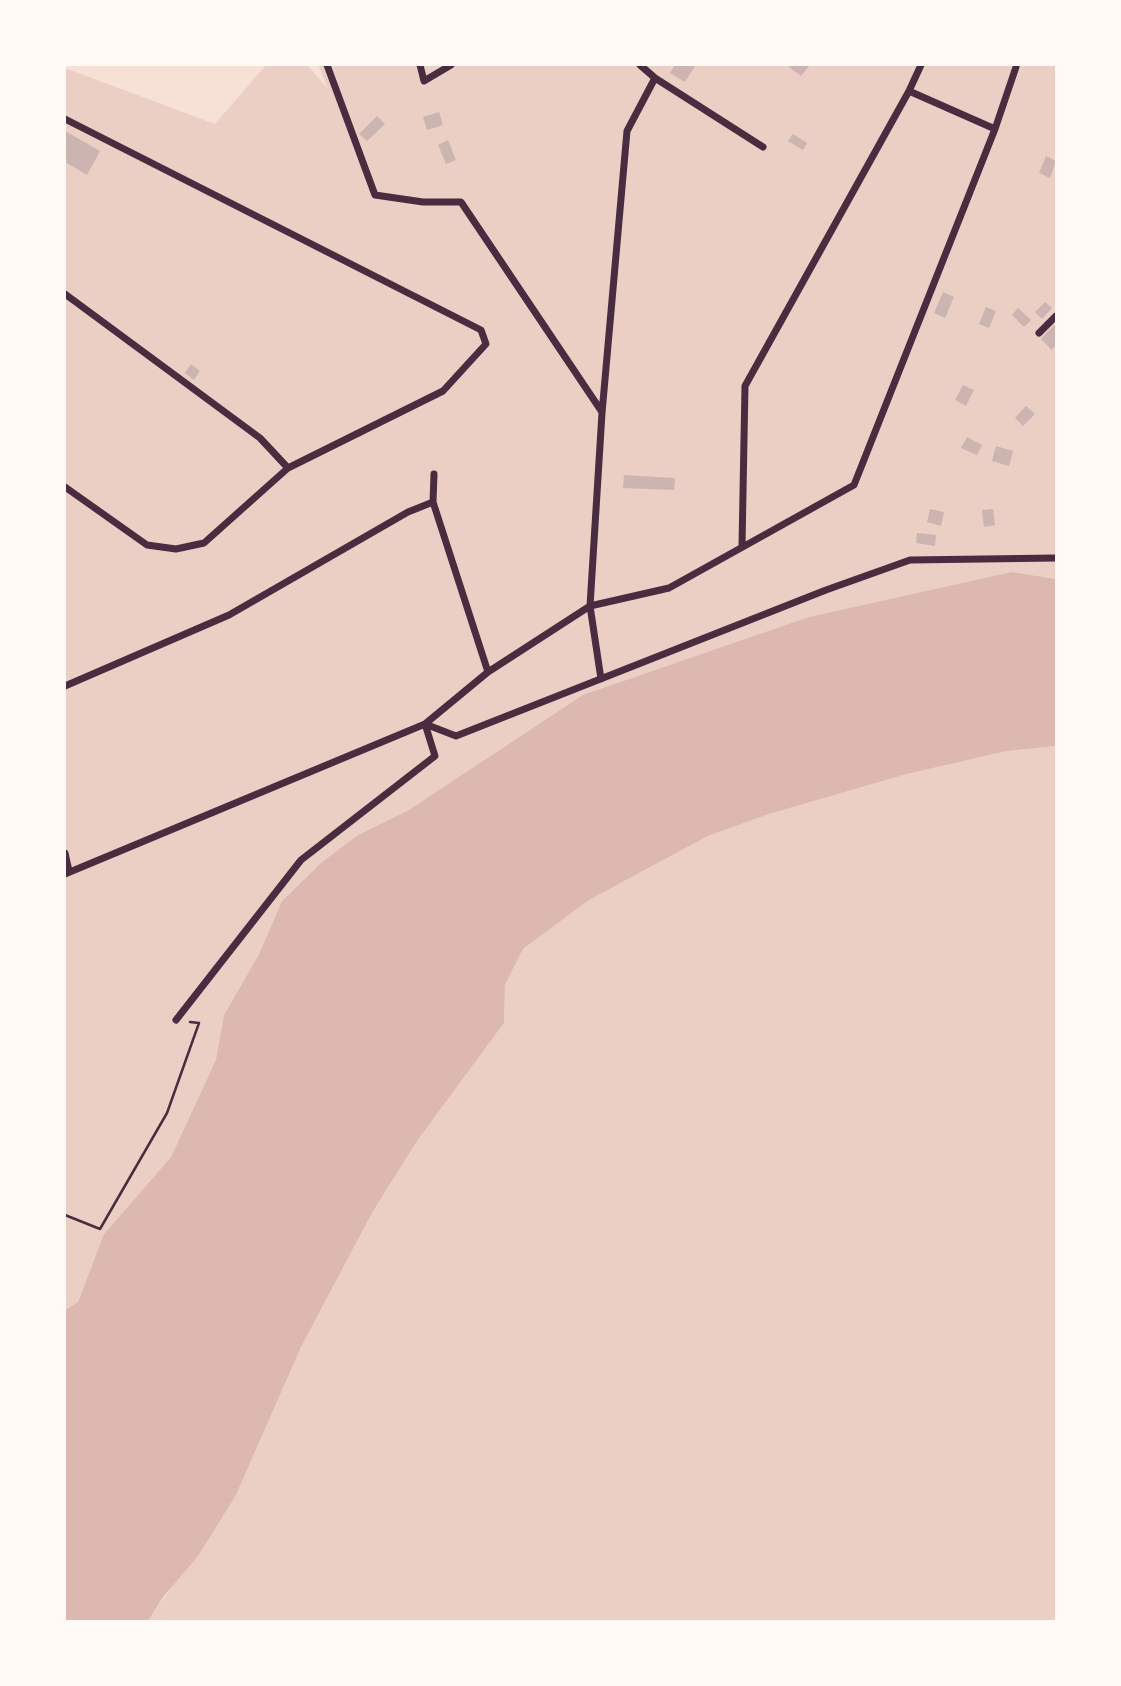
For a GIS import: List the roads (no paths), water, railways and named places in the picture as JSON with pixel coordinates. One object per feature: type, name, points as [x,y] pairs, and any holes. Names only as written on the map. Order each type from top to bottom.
[{"type":"street","points":[[327,65],[375,195],[424,202],[461,202],[602,413]]},
{"type":"street","points":[[420,65],[424,81],[451,65]]},
{"type":"street","points":[[640,65],[655,78],[763,147]]},
{"type":"street","points":[[742,545],[745,386],[921,65]]},
{"type":"street","points":[[65,853],[67,873],[425,724],[488,672],[590,606],[669,588],[854,485],[995,130],[1016,67]]},
{"type":"street","points":[[601,679],[590,606],[602,413],[627,131],[655,78]]},
{"type":"street","points":[[909,91],[995,130]]},
{"type":"street","points":[[65,119],[481,330],[486,344],[443,391],[288,468],[204,543],[176,549],[148,545],[65,487]]},
{"type":"street","points":[[65,294],[260,438],[288,468]]},
{"type":"street","points":[[1039,333],[1056,316]]},
{"type":"street","points":[[434,474],[433,502],[488,672]]},
{"type":"street","points":[[65,686],[229,615],[408,512],[433,502]]},
{"type":"street","points":[[425,724],[456,736],[826,590],[910,560],[1056,558]]},
{"type":"street","points":[[176,1020],[301,860],[435,756],[425,724]]}]
